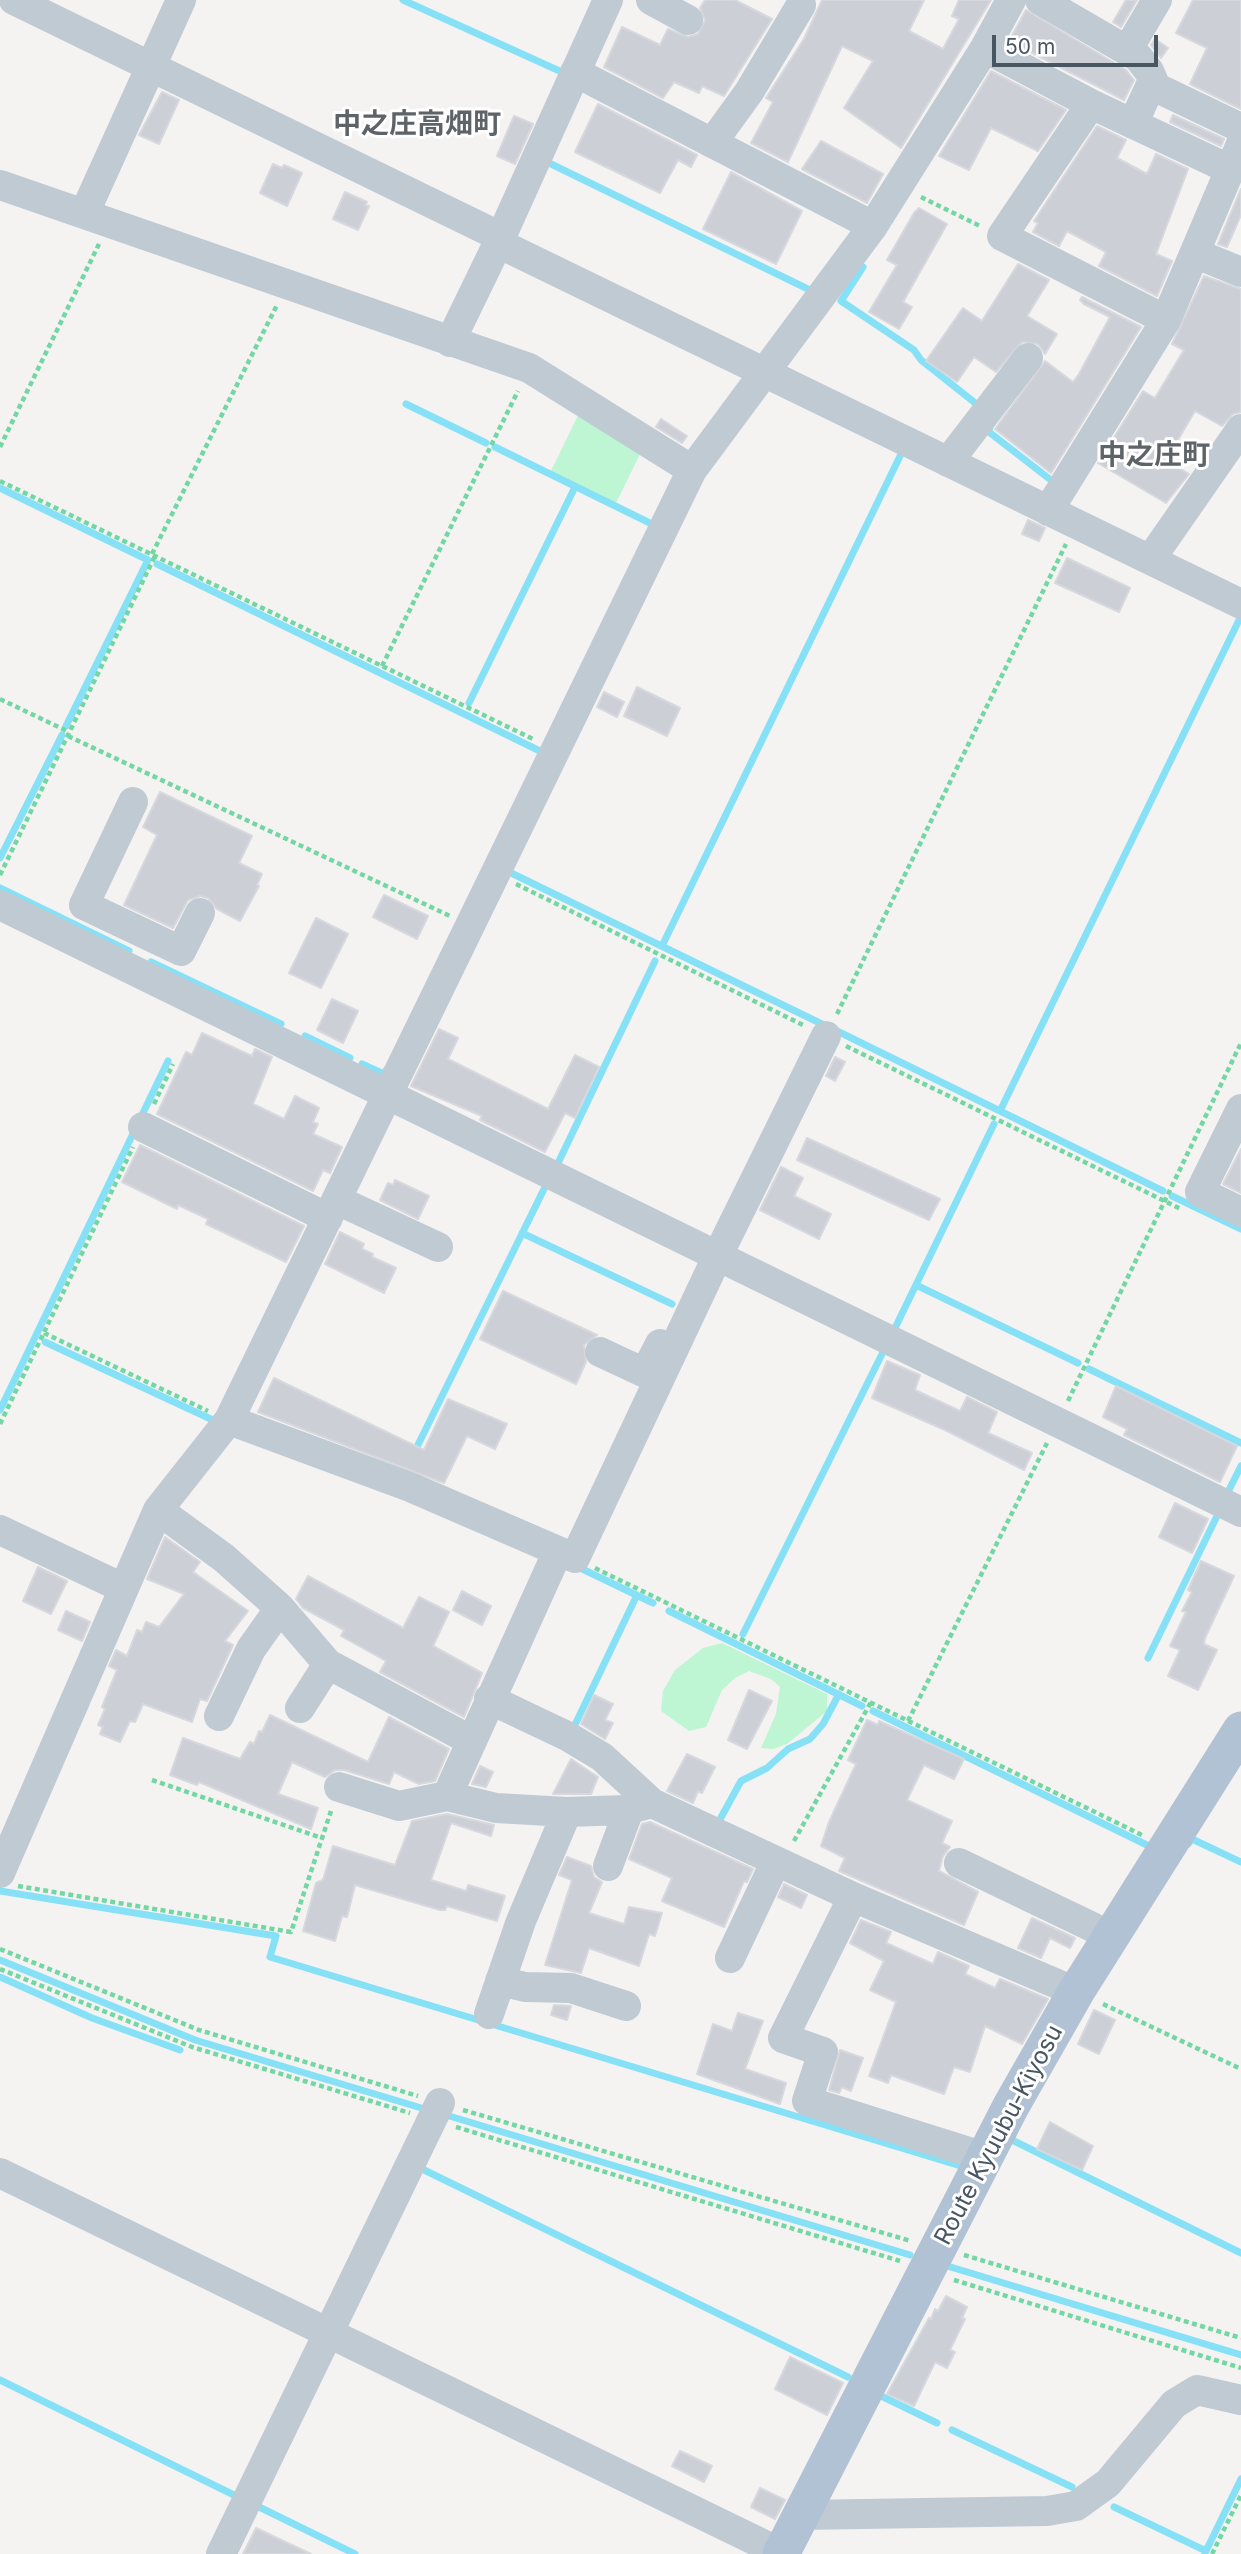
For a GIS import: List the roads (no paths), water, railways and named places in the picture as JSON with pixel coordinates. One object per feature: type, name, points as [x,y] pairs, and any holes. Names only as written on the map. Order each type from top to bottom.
[{"type":"main road","name":"Route Kyuubu-Kiyosu","points":[[782,2554],[985,2157],[1076,1992],[1241,1730]]},
{"type":"street","points":[[97,217],[151,66],[181,0]]},
{"type":"street","points":[[450,342],[500,240],[608,0]]},
{"type":"street","points":[[652,0],[688,20]]},
{"type":"street","points":[[7,1879],[123,1588],[158,1510],[229,1420],[692,470],[873,226],[985,48],[1011,0]]},
{"type":"street","points":[[1040,0],[1138,57],[1149,71],[1152,85],[1133,124]]},
{"type":"street","points":[[1128,51],[1157,0]]},
{"type":"street","points":[[29,3],[765,372],[1241,604]]},
{"type":"street","points":[[712,143],[749,92],[801,5]]},
{"type":"street","points":[[985,48],[1133,124],[1235,156],[1197,254],[1166,320],[1048,511]]},
{"type":"street","points":[[575,72],[873,226]]},
{"type":"street","points":[[1152,85],[1241,128]]},
{"type":"street","points":[[1091,104],[1002,236],[1166,320]]},
{"type":"street","points":[[0,185],[529,368],[692,470]]},
{"type":"street","points":[[1197,254],[1241,272]]},
{"type":"street","points":[[948,461],[1028,358]]},
{"type":"street","points":[[1150,560],[1241,429]]},
{"type":"street","points":[[133,802],[84,905],[181,951],[200,913]]},
{"type":"street","points":[[0,905],[1241,1511]]},
{"type":"street","points":[[128,967],[144,933]]},
{"type":"street","points":[[447,1796],[489,1699],[567,1554],[714,1253],[826,1036]]},
{"type":"street","points":[[1241,1109],[1200,1192],[1241,1212]]},
{"type":"street","points":[[143,1127],[333,1209],[438,1247]]},
{"type":"street","points":[[600,1352],[645,1373],[714,1253]]},
{"type":"street","points":[[229,1420],[410,1488],[567,1554]]},
{"type":"street","points":[[158,1510],[225,1558],[280,1608],[328,1664],[470,1740]]},
{"type":"street","points":[[0,1530],[123,1588]]},
{"type":"street","points":[[219,1716],[251,1649],[280,1608]]},
{"type":"street","points":[[300,1707],[328,1664]]},
{"type":"street","points":[[489,1699],[568,1736],[602,1757],[639,1806]]},
{"type":"street","points":[[339,1787],[399,1806],[447,1796],[496,1808],[567,1812],[639,1806],[779,1862],[853,1897],[1076,1992]]},
{"type":"street","points":[[608,1866],[627,1815],[639,1806]]},
{"type":"street","points":[[489,2014],[567,1812]]},
{"type":"street","points":[[730,1958],[779,1862]]},
{"type":"street","points":[[959,1863],[1111,1936]]},
{"type":"street","points":[[853,1897],[783,2038],[823,2052],[807,2101],[985,2157]]},
{"type":"street","points":[[500,1981],[525,1987],[571,1988],[626,2006]]},
{"type":"street","points":[[221,2554],[436,2111]]},
{"type":"street","points":[[0,2173],[782,2554]]},
{"type":"street","points":[[801,2515],[1047,2511],[1076,2506],[1108,2483],[1174,2403],[1197,2390],[1241,2400]]},
{"type":"waterway","points":[[403,0],[564,73],[562,77]]},
{"type":"waterway","points":[[549,163],[814,292]]},
{"type":"waterway","points":[[863,267],[841,301],[914,350],[921,360],[979,406]]},
{"type":"waterway","points":[[406,404],[486,443]]},
{"type":"waterway","points":[[990,426],[989,432],[1056,484]]},
{"type":"waterway","points":[[495,447],[656,526]]},
{"type":"waterway","points":[[662,946],[904,448]]},
{"type":"waterway","points":[[469,703],[575,487]]},
{"type":"waterway","points":[[0,488],[148,560],[66,726]]},
{"type":"waterway","points":[[157,564],[544,753]]},
{"type":"waterway","points":[[1000,1111],[1241,616]]},
{"type":"waterway","points":[[0,858],[62,735]]},
{"type":"waterway","points":[[507,871],[824,1025]]},
{"type":"waterway","points":[[0,888],[129,951]]},
{"type":"waterway","points":[[559,1161],[655,961]]},
{"type":"waterway","points":[[151,962],[281,1024]]},
{"type":"waterway","points":[[835,1030],[1163,1191]]},
{"type":"waterway","points":[[305,1036],[350,1058]]},
{"type":"waterway","points":[[0,1410],[168,1061]]},
{"type":"waterway","points":[[362,1064],[384,1074],[387,1069]]},
{"type":"waterway","points":[[896,1326],[994,1124]]},
{"type":"waterway","points":[[413,1455],[546,1185]]},
{"type":"waterway","points":[[1172,1196],[1241,1229]]},
{"type":"waterway","points":[[522,1233],[672,1304]]},
{"type":"waterway","points":[[916,1285],[1078,1363]]},
{"type":"waterway","points":[[45,1342],[215,1421]]},
{"type":"waterway","points":[[743,1634],[884,1350]]},
{"type":"waterway","points":[[1089,1369],[1241,1443]]},
{"type":"waterway","points":[[1229,1490],[1241,1466]]},
{"type":"waterway","points":[[1148,1658],[1217,1516]]},
{"type":"waterway","points":[[576,1566],[653,1603]]},
{"type":"waterway","points":[[572,1731],[637,1595]]},
{"type":"waterway","points":[[669,1611],[862,1706]]},
{"type":"waterway","points":[[718,1823],[741,1781],[767,1768],[788,1749],[810,1739],[823,1724],[839,1694]]},
{"type":"waterway","points":[[873,1711],[1153,1848]]},
{"type":"waterway","points":[[1188,1844],[1192,1839],[1241,1862]]},
{"type":"waterway","points":[[0,1891],[276,1936],[270,1957],[964,2167]]},
{"type":"waterway","points":[[0,1960],[195,2040],[428,2110]]},
{"type":"waterway","points":[[0,1977],[92,2018],[180,2050]]},
{"type":"waterway","points":[[446,2115],[910,2255]]},
{"type":"waterway","points":[[1008,2142],[1010,2139],[1241,2253]]},
{"type":"waterway","points":[[418,2167],[848,2377]]},
{"type":"waterway","points":[[944,2265],[1241,2355]]},
{"type":"waterway","points":[[0,2380],[238,2497]]},
{"type":"waterway","points":[[879,2395],[937,2423]]},
{"type":"waterway","points":[[952,2430],[1072,2487]]},
{"type":"waterway","points":[[1205,2553],[1241,2479]]},
{"type":"waterway","points":[[253,2504],[355,2554]]},
{"type":"waterway","points":[[1114,2507],[1206,2551]]},
{"type":"district","name":"中之庄高畑町","points":[[417,125]]},
{"type":"district","name":"中之庄町","points":[[1154,456]]}]
